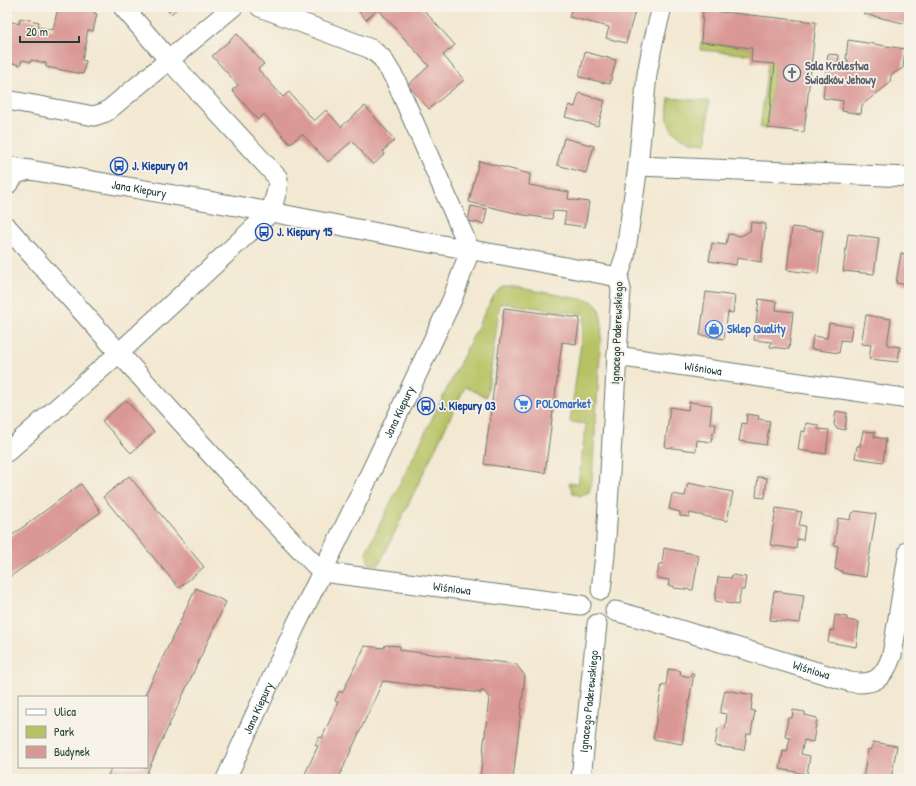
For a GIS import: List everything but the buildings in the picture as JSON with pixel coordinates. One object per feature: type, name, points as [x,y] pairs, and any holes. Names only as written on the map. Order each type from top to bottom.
[{"type":"street","points":[[7,452],[119,353],[272,212],[278,178],[169,60],[123,7]]},
{"type":"street","points":[[7,100],[94,116],[106,112],[233,7]]},
{"type":"street","points":[[260,7],[371,49],[382,58],[395,79],[470,250]]},
{"type":"street","name":"Ignacego Paderewskiego","points":[[601,590],[606,555],[621,289],[618,278],[625,257],[638,166],[647,74],[662,7]]},
{"type":"street","name":"Jana Kiepury","points":[[7,166],[272,212],[419,241],[584,270],[618,278]]},
{"type":"street","points":[[638,166],[909,177]]},
{"type":"street","points":[[7,185],[16,174],[29,170]]},
{"type":"street","points":[[7,227],[119,353],[322,572]]},
{"type":"street","name":"Jana Kiepury","points":[[226,779],[295,627],[359,497],[452,300],[470,250]]},
{"type":"street","name":"Wiśniowa","points":[[617,356],[909,399]]},
{"type":"street","name":"Wiśniowa","points":[[615,612],[648,620],[850,682],[860,684],[872,682],[881,677],[888,669],[892,655],[909,550]]},
{"type":"street","name":"Wiśniowa","points":[[322,572],[581,605]]},
{"type":"street","points":[[594,590],[601,590],[611,595],[616,606],[613,617],[608,621],[597,624],[592,623],[583,616],[581,605],[583,598],[588,593],[594,590]]},
{"type":"street","name":"Ignacego Paderewskiego","points":[[581,779],[597,624]]},
{"type":"green space","points":[[701,42],[752,48],[752,55],[700,50]]},
{"type":"green space","points":[[768,63],[775,64],[768,128],[760,128]]},
{"type":"green space","points":[[669,98],[709,101],[707,143],[686,140],[681,138],[673,131],[668,120]]},
{"type":"green space","points":[[503,287],[515,287],[592,301],[599,308],[602,323],[592,481],[589,492],[580,496],[573,493],[569,483],[578,484],[586,424],[570,422],[585,314],[500,303],[487,397],[465,387],[379,565],[369,564],[366,552],[486,310],[494,295]]},
{"type":"place","name":"Sala Królestwa Świadków Jehowy","points":[[792,73]]},
{"type":"place","name":"J. Kiepury 01","points":[[119,166]]},
{"type":"place","name":"J. Kiepury 15","points":[[264,232]]},
{"type":"place","name":"Sklep Quality","points":[[714,329]]},
{"type":"place","name":"POLOmarket","points":[[523,404]]},
{"type":"place","name":"J. Kiepury 03","points":[[426,406]]}]
